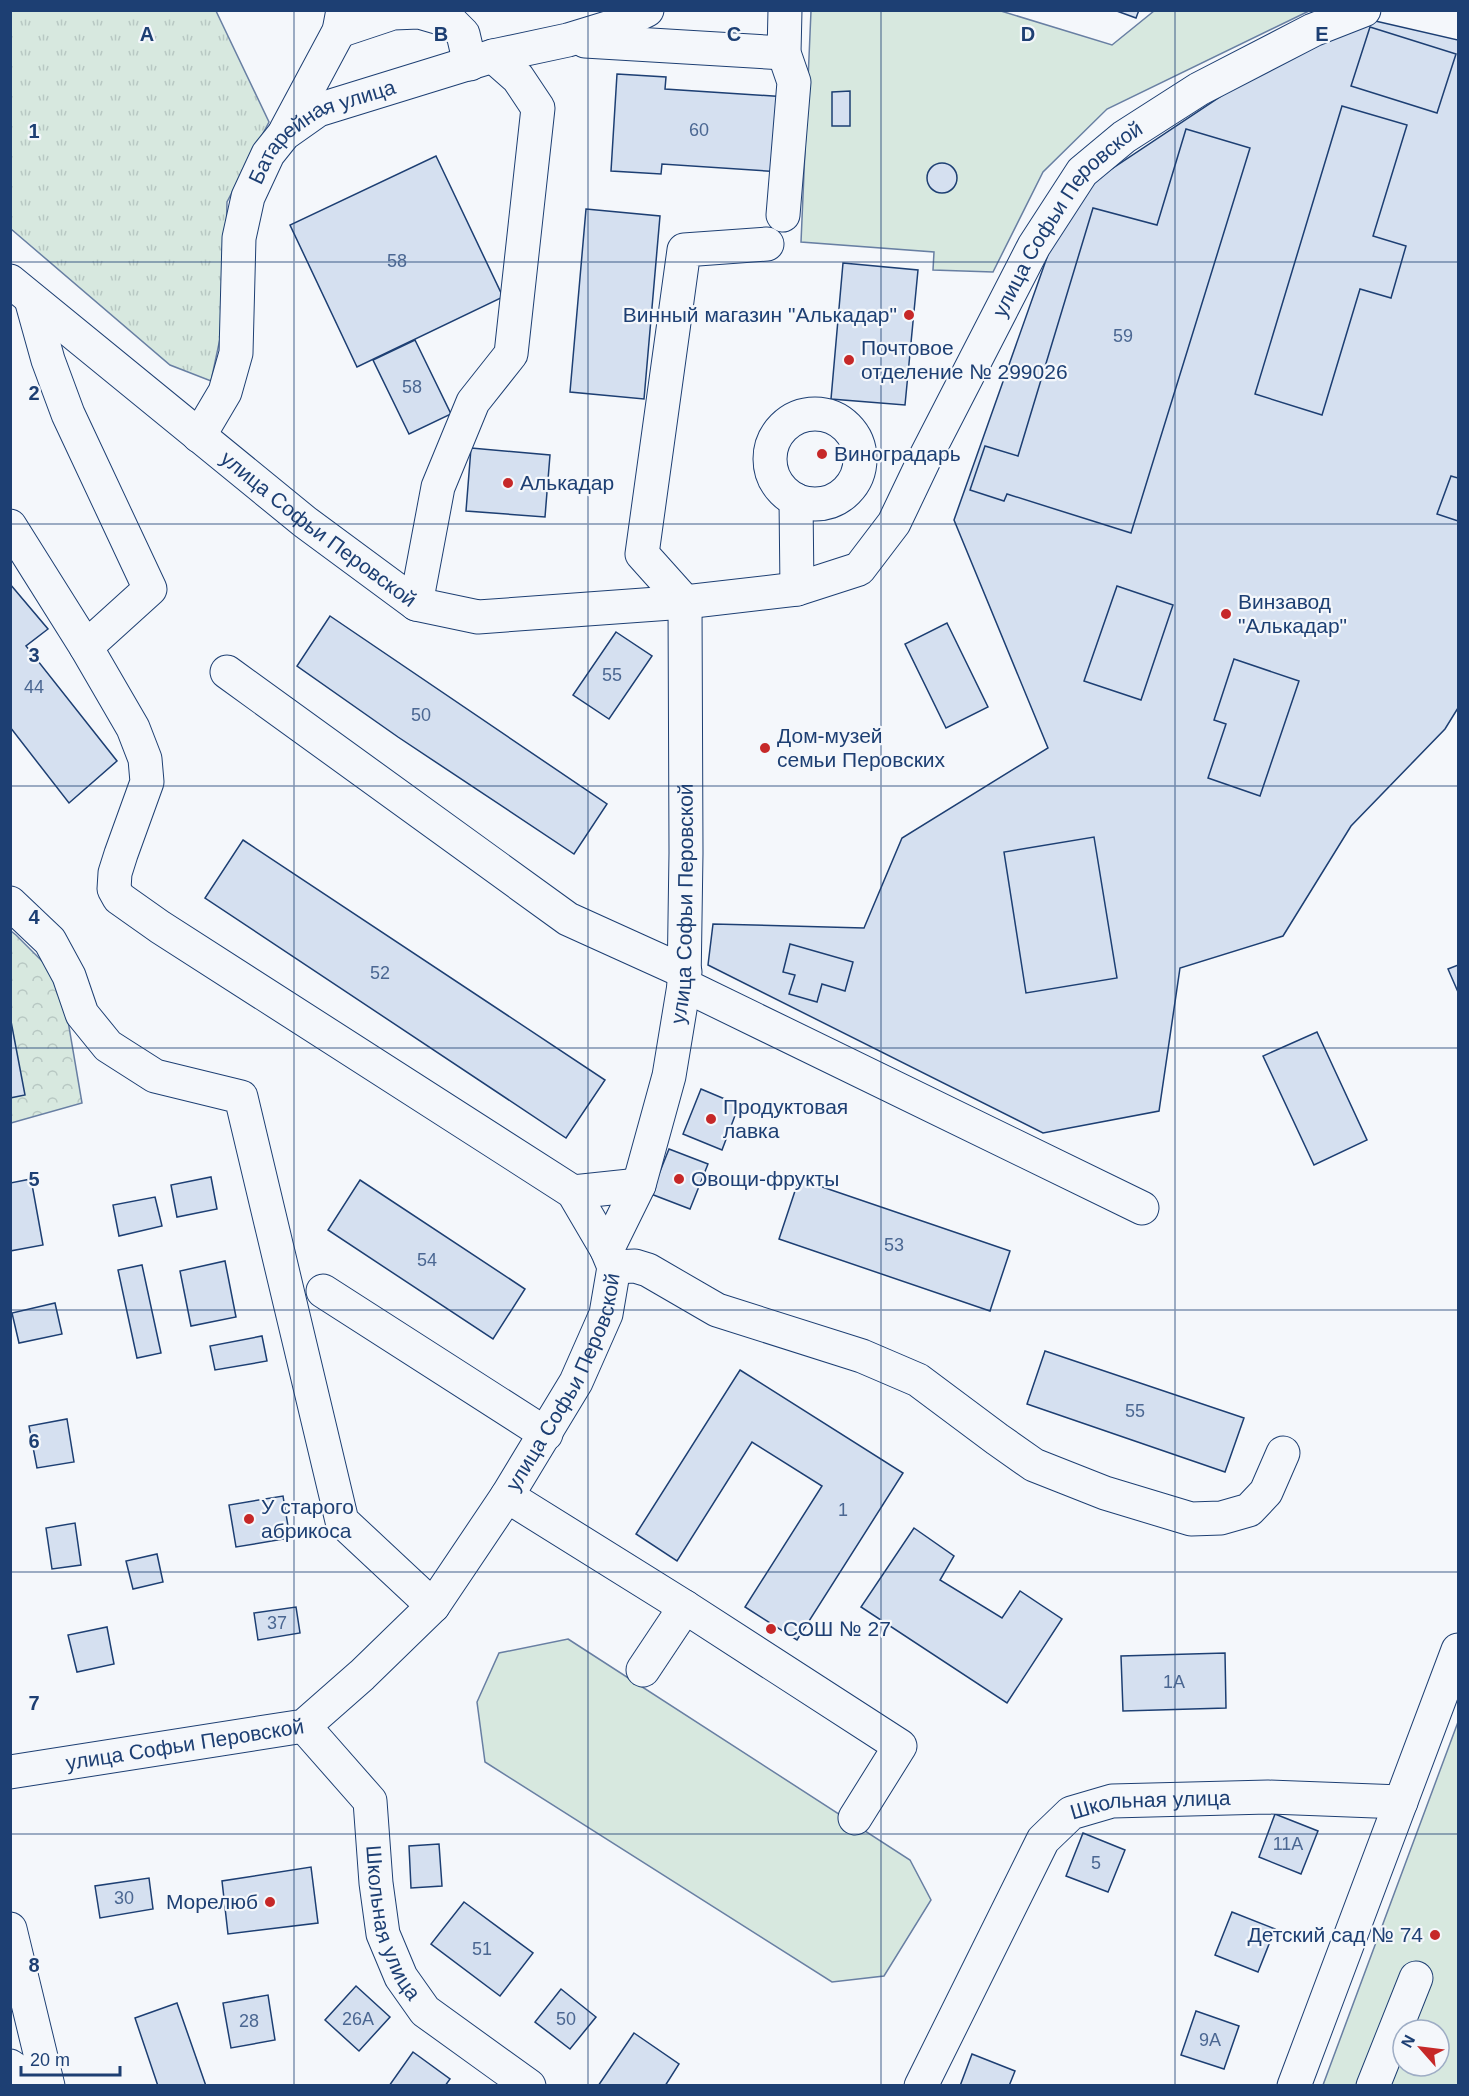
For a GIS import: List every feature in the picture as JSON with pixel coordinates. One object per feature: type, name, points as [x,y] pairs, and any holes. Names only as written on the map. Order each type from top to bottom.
[{"type":"street","name":"Батарейная улица","points":[[199,436],[225,392],[236,353],[240,238],[248,197],[268,154],[284,134],[318,110],[482,60],[568,40],[617,25],[647,10]]},
{"type":"street","points":[[783,215],[794,82],[784,53],[785,10]]},
{"type":"street","name":"улица Софьи Перовской","points":[[21,290],[305,522],[416,604],[478,617],[685,602],[797,589],[860,569],[894,523],[1034,246],[1082,172],[1124,136],[1199,89],[1313,30],[1364,10]]},
{"type":"street","points":[[284,134],[341,21],[393,13],[419,12],[450,21],[463,34],[482,60],[518,78],[538,108],[511,354],[473,402],[438,487],[416,604]]},
{"type":"street","points":[[568,40],[784,53]]},
{"type":"street","points":[[685,602],[642,554],[684,250],[767,244]]},
{"type":"street","points":[[21,290],[68,414],[150,589],[86,647]]},
{"type":"street","points":[[796,500],[797,589]]},
{"type":"street","points":[[10,526],[86,647],[132,728],[146,759],[147,782],[116,873],[114,889],[119,898],[160,927],[573,1192],[610,1258],[648,1270],[717,1310],[862,1356],[918,1380],[1034,1465],[1105,1493],[1191,1519],[1221,1518],[1250,1510],[1266,1492],[1283,1453]]},
{"type":"street","name":"улица Софьи Перовской","points":[[10,1772],[303,1726],[362,1675],[433,1606],[507,1496],[576,1382],[606,1314],[610,1258],[639,1185],[669,1076],[684,978],[685,602]]},
{"type":"street","points":[[227,672],[568,919],[1142,1208]]},
{"type":"street","points":[[10,903],[50,941],[69,976],[82,1014],[108,1046],[155,1076],[241,1097],[342,1521],[433,1606]]},
{"type":"street","points":[[573,1192],[639,1185]]},
{"type":"street","points":[[323,1291],[546,1434]]},
{"type":"street","points":[[507,1496],[685,1607],[900,1746],[855,1818]]},
{"type":"street","points":[[643,1670],[685,1607]]},
{"type":"street","points":[[1294,2085],[1458,1650]]},
{"type":"street","name":"Школьная улица","points":[[303,1726],[370,1801],[376,1883],[383,1934],[401,1977],[424,2011],[529,2085]]},
{"type":"street","name":"Школьная улица","points":[[921,2085],[1043,1840],[1071,1813],[1112,1801],[1268,1797],[1401,1802]]},
{"type":"street","points":[[10,1929],[48,2085]]},
{"type":"street","points":[[1373,2085],[1416,1978]]},
{"type":"street","points":[[10,2066],[40,2085]]},
{"type":"green space","points":[[11,11],[216,11],[269,122],[227,202],[224,320],[211,381],[170,365],[11,229]]},
{"type":"green space","points":[[811,11],[1001,11],[1112,45],[1154,11],[1309,11],[1107,109],[1043,172],[993,272],[933,270],[934,252],[801,242]]},
{"type":"green space","points":[[11,931],[61,980],[82,1103],[11,1123]]},
{"type":"green space","points":[[568,1639],[910,1860],[931,1900],[884,1976],[832,1982],[485,1762],[477,1702],[499,1653]]},
{"type":"green space","points":[[1458,1722],[1458,2085],[1323,2085]]},
{"type":"building","points":[[1114,10],[1139,10],[1136,18]]},
{"type":"building","name":"Винзавод \"Алькадар\"","points":[[1371,20],[1458,40],[1458,708],[1445,729],[1351,826],[1283,936],[1180,968],[1159,1111],[1043,1133],[708,965],[713,924],[864,928],[902,838],[1048,748],[954,520],[1068,198],[1232,89],[1298,51]]},
{"type":"building","points":[[1370,27],[1456,54],[1437,113],[1351,86]]},
{"type":"building","points":[[617,74],[666,77],[665,89],[787,97],[782,172],[662,164],[661,174],[611,171]]},
{"type":"building","points":[[850,91],[850,126],[832,126],[832,92]]},
{"type":"building","points":[[1342,106],[1407,125],[1373,236],[1406,246],[1391,298],[1360,289],[1322,415],[1255,394]]},
{"type":"building","points":[[1186,129],[1250,148],[1131,533],[1007,494],[1004,501],[970,490],[985,446],[1018,456],[1093,208],[1157,225]]},
{"type":"building","points":[[436,156],[503,297],[357,367],[290,225]]},
{"type":"building","points":[[942,163],[953,167],[957,178],[953,189],[942,193],[931,189],[927,178],[931,167]]},
{"type":"building","points":[[586,209],[660,216],[644,399],[570,392]]},
{"type":"building","points":[[843,263],[918,270],[905,405],[831,399]]},
{"type":"building","points":[[415,340],[451,414],[409,434],[373,360]]},
{"type":"building","name":"Алькадар","points":[[471,448],[550,455],[545,517],[466,511]]},
{"type":"building","points":[[1451,476],[1458,478],[1458,521],[1437,514]]},
{"type":"building","points":[[10,584],[48,629],[26,646],[117,761],[69,803],[10,727]]},
{"type":"building","points":[[1117,586],[1173,605],[1141,700],[1084,681]]},
{"type":"building","points":[[330,616],[607,804],[574,854],[398,737],[297,666]]},
{"type":"building","points":[[947,623],[988,707],[946,728],[905,644]]},
{"type":"building","points":[[616,632],[652,656],[609,719],[573,695]]},
{"type":"building","points":[[1234,659],[1299,681],[1260,796],[1208,778],[1226,724],[1214,720]]},
{"type":"building","points":[[1094,837],[1117,978],[1026,993],[1004,852]]},
{"type":"building","points":[[243,840],[605,1080],[566,1138],[205,898]]},
{"type":"building","points":[[790,944],[853,962],[845,991],[822,984],[817,1002],[789,994],[795,975],[783,972]]},
{"type":"building","points":[[1458,965],[1458,992],[1448,969]]},
{"type":"building","points":[[10,1016],[25,1095],[10,1098]]},
{"type":"building","points":[[1317,1032],[1367,1140],[1314,1165],[1263,1056]]},
{"type":"building","name":"Продуктовая лавка","points":[[701,1089],[739,1105],[722,1150],[683,1134]]},
{"type":"building","name":"Овощи-фрукты","points":[[669,1149],[708,1164],[690,1209],[651,1194]]},
{"type":"building","points":[[211,1177],[217,1209],[177,1217],[171,1185]]},
{"type":"building","points":[[31,1179],[43,1245],[10,1251],[10,1183]]},
{"type":"building","points":[[799,1179],[1010,1251],[990,1311],[779,1239]]},
{"type":"building","points":[[360,1180],[525,1289],[493,1339],[328,1230]]},
{"type":"building","points":[[155,1197],[162,1226],[119,1236],[113,1205]]},
{"type":"building","points":[[225,1261],[236,1317],[191,1326],[180,1271]]},
{"type":"building","points":[[142,1265],[161,1353],[137,1358],[118,1270]]},
{"type":"building","points":[[55,1303],[62,1334],[19,1343],[12,1313]]},
{"type":"building","points":[[262,1336],[267,1361],[215,1370],[210,1346]]},
{"type":"building","points":[[1045,1351],[1244,1418],[1225,1472],[1027,1404]]},
{"type":"building","name":"СОШ № 27","points":[[740,1370],[903,1473],[797,1640],[745,1607],[822,1486],[752,1442],[677,1561],[636,1534]]},
{"type":"building","points":[[67,1419],[74,1462],[37,1468],[29,1426]]},
{"type":"building","points":[[283,1496],[290,1538],[236,1547],[229,1505]]},
{"type":"building","points":[[75,1523],[81,1565],[52,1569],[46,1528]]},
{"type":"building","name":"СОШ № 27","points":[[914,1528],[954,1556],[940,1580],[1002,1618],[1020,1591],[1062,1619],[1007,1703],[861,1607]]},
{"type":"building","points":[[157,1554],[163,1582],[133,1589],[126,1561]]},
{"type":"building","points":[[296,1607],[300,1633],[258,1640],[254,1613]]},
{"type":"building","points":[[107,1627],[114,1664],[77,1672],[68,1635]]},
{"type":"building","points":[[1225,1653],[1226,1708],[1123,1711],[1121,1656]]},
{"type":"building","points":[[1275,1814],[1318,1831],[1301,1874],[1259,1857]]},
{"type":"building","points":[[1083,1833],[1125,1850],[1108,1892],[1066,1876]]},
{"type":"building","points":[[439,1844],[442,1886],[411,1888],[409,1846]]},
{"type":"building","name":"Морелюб","points":[[311,1867],[318,1923],[228,1934],[222,1881]]},
{"type":"building","points":[[149,1878],[153,1909],[100,1918],[95,1886]]},
{"type":"building","points":[[464,1902],[533,1953],[500,1996],[431,1944]]},
{"type":"building","points":[[1232,1912],[1275,1929],[1258,1972],[1215,1955]]},
{"type":"building","points":[[356,1986],[390,2017],[359,2051],[325,2020]]},
{"type":"building","points":[[561,1989],[596,2017],[570,2049],[535,2022]]},
{"type":"building","points":[[268,1995],[275,2040],[231,2048],[223,2003]]},
{"type":"building","points":[[177,2003],[206,2086],[158,2086],[135,2018]]},
{"type":"building","points":[[1196,2011],[1239,2026],[1224,2069],[1181,2055]]},
{"type":"building","points":[[634,2033],[679,2064],[665,2086],[598,2086]]},
{"type":"building","points":[[413,2052],[450,2079],[445,2086],[389,2086]]},
{"type":"building","points":[[972,2054],[1015,2071],[1009,2086],[960,2086]]},
{"type":"place","name":"Винный магазин \"Алькадар\"","points":[[909,315]]},
{"type":"place","name":"Почтовое отделение № 299026","points":[[849,360]]},
{"type":"place","name":"Виноградарь","points":[[822,454]]},
{"type":"place","name":"Алькадар","points":[[508,483]]},
{"type":"place","name":"Винзавод \"Алькадар\"","points":[[1226,614]]},
{"type":"place","name":"Дом-музей семьи Перовских","points":[[765,748]]},
{"type":"place","name":"Продуктовая лавка","points":[[711,1119]]},
{"type":"place","name":"Овощи-фрукты","points":[[679,1179]]},
{"type":"place","name":"У старого абрикоса","points":[[249,1519]]},
{"type":"place","name":"СОШ № 27","points":[[771,1629]]},
{"type":"place","name":"Морелюб","points":[[270,1902]]},
{"type":"place","name":"Детский сад № 74","points":[[1435,1935]]}]
